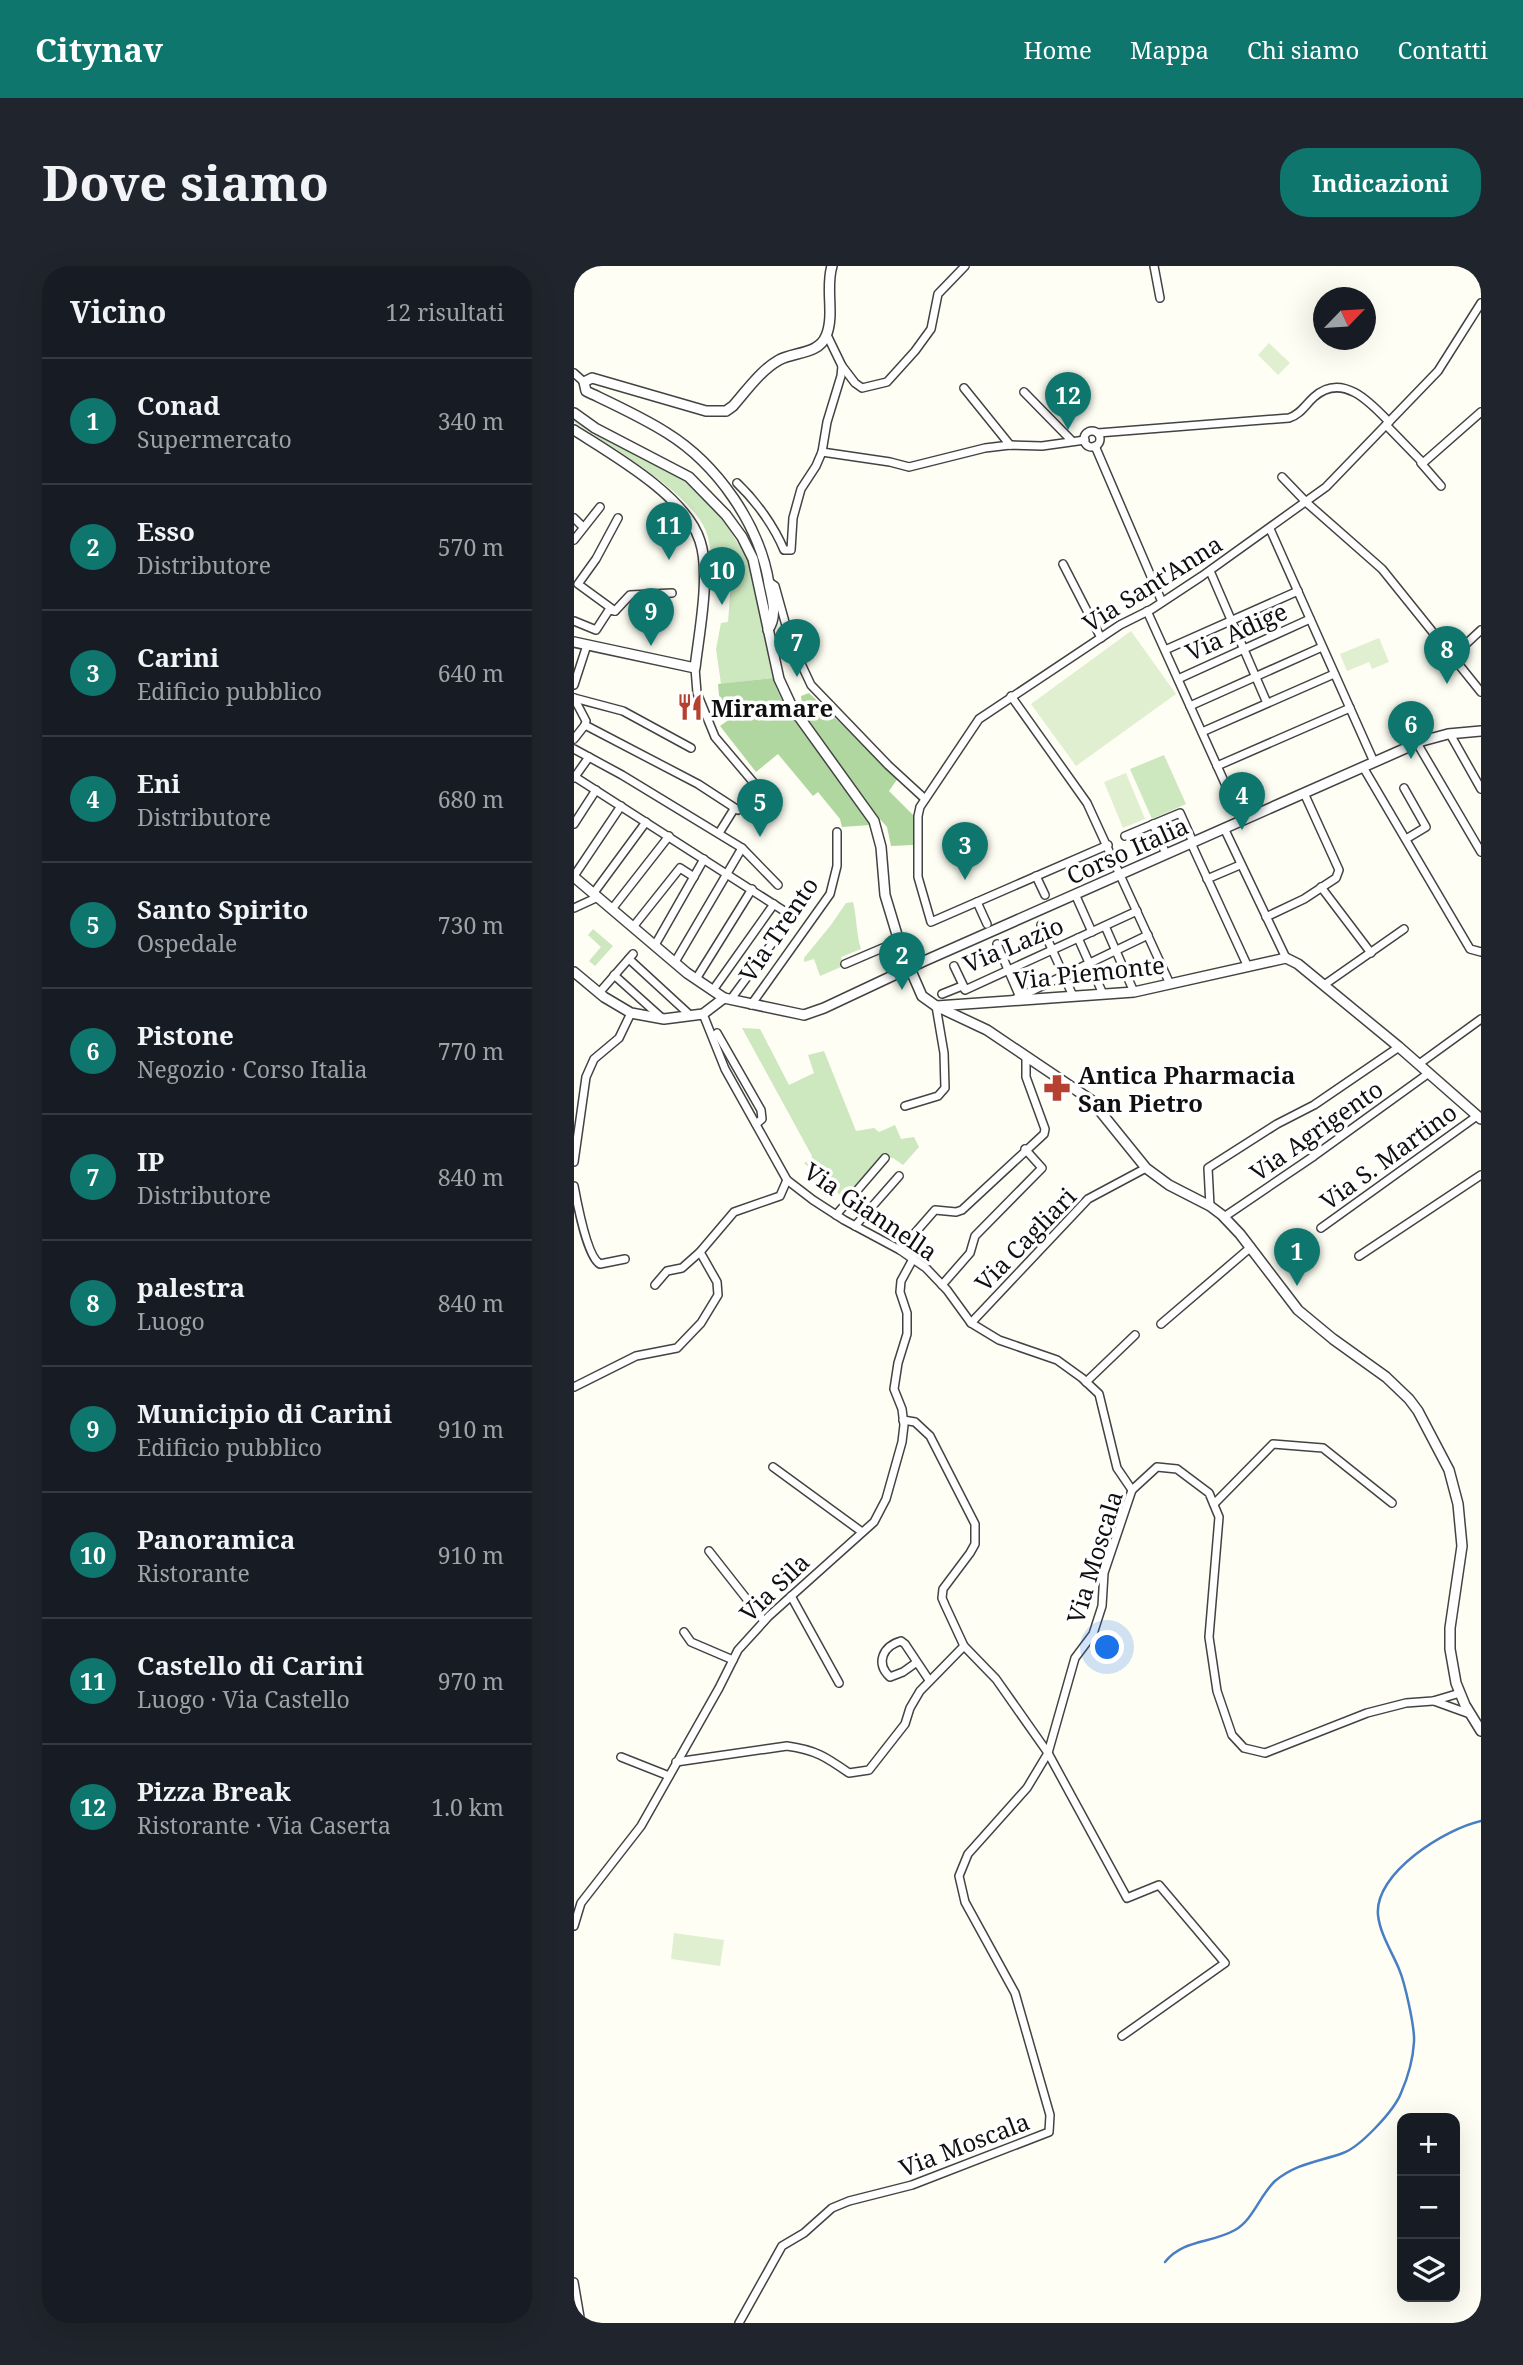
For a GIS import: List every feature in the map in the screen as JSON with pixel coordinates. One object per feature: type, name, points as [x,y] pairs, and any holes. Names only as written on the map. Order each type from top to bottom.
[{"type":"street","points":[[832,266],[827,335],[842,366],[862,388],[878,385],[891,378],[931,329],[938,294],[965,266]]},
{"type":"street","points":[[1154,266],[1160,298]]},
{"type":"street","name":"Via Sant'Anna","points":[[977,902],[931,922],[918,877],[918,816],[925,799],[979,719],[1101,638],[1210,571],[1307,503],[1326,487],[1438,371],[1481,303]]},
{"type":"street","points":[[584,382],[592,377],[706,411],[726,411],[775,363],[817,347],[827,335]]},
{"type":"street","points":[[737,483],[777,534],[783,549],[788,551],[792,547],[793,518],[801,489],[822,452],[842,366]]},
{"type":"street","points":[[574,373],[584,382],[586,391],[667,433],[712,471],[750,525],[758,541],[774,614],[768,631]]},
{"type":"street","points":[[1085,440],[1088,432],[1289,418],[1298,415],[1316,396],[1338,387],[1361,395],[1441,486]]},
{"type":"street","points":[[964,388],[1010,445]]},
{"type":"street","points":[[1024,392],[1072,441]]},
{"type":"street","points":[[1420,462],[1425,462],[1481,412]]},
{"type":"street","points":[[574,413],[595,428],[689,477],[719,507],[742,537],[754,559],[779,679],[792,707],[874,821],[881,847],[885,895],[909,968],[922,996],[936,1006],[987,1030],[1091,1100],[1146,1168],[1169,1185],[1210,1206],[1224,1217],[1251,1247],[1298,1310],[1386,1377],[1409,1398],[1441,1452],[1455,1486],[1461,1523],[1461,1563],[1450,1628],[1452,1668],[1470,1714],[1481,1731]]},
{"type":"street","points":[[574,429],[659,488],[683,511],[696,530],[703,555],[704,581],[695,668],[697,693],[715,737],[759,789],[736,809],[719,833]]},
{"type":"street","points":[[1095,446],[1100,439],[1100,433]]},
{"type":"street","points":[[822,452],[909,467],[985,448],[1010,445],[1042,446],[1085,440]]},
{"type":"street","points":[[1085,440],[1090,446],[1095,446]]},
{"type":"street","points":[[1095,446],[1162,602]]},
{"type":"street","points":[[1282,477],[1381,569],[1481,692]]},
{"type":"street","points":[[574,540],[600,507]]},
{"type":"street","points":[[574,518],[583,527]]},
{"type":"street","points":[[615,611],[578,583],[596,559],[618,519]]},
{"type":"street","points":[[1270,530],[1374,762]]},
{"type":"street","points":[[1063,564],[1101,638]]},
{"type":"street","points":[[1210,571],[1267,703]]},
{"type":"street","points":[[769,582],[775,586],[790,640],[811,685],[888,765],[925,799]]},
{"type":"street","points":[[1165,650],[1298,591]]},
{"type":"street","points":[[615,611],[631,595],[672,593]]},
{"type":"street","points":[[574,621],[596,630],[609,610],[615,611]]},
{"type":"street","points":[[1147,611],[1242,821]]},
{"type":"street","name":"Via Adige","points":[[1178,679],[1310,619]]},
{"type":"street","points":[[1452,657],[1481,630]]},
{"type":"street","points":[[574,642],[695,668]]},
{"type":"street","points":[[574,685],[587,645]]},
{"type":"street","points":[[1190,706],[1322,646]]},
{"type":"street","points":[[1202,732],[1335,674]]},
{"type":"street","points":[[1011,696],[1087,803],[1170,984]]},
{"type":"street","points":[[574,739],[586,722],[575,703]]},
{"type":"street","points":[[575,703],[623,711],[691,748]]},
{"type":"street","points":[[1217,766],[1350,708]]},
{"type":"street","points":[[585,725],[698,784],[736,809]]},
{"type":"street","name":"Corso Italia","points":[[574,876],[696,979],[727,999],[804,1015],[1417,743],[1450,734],[1481,731]]},
{"type":"street","points":[[1450,734],[1481,789]]},
{"type":"street","points":[[1417,743],[1481,852]]},
{"type":"street","points":[[574,749],[742,848],[778,885]]},
{"type":"street","points":[[574,972],[599,993],[631,1013],[664,1019],[702,1014],[727,999],[792,916],[575,777],[589,757]]},
{"type":"street","points":[[1363,767],[1470,949],[1481,952]]},
{"type":"street","points":[[1404,788],[1426,827],[1406,839]]},
{"type":"street","points":[[574,824],[596,790]]},
{"type":"street","points":[[1266,917],[1304,899],[1336,878],[1339,870],[1304,793]]},
{"type":"street","points":[[574,876],[621,806]]},
{"type":"street","points":[[1125,836],[1180,813],[1248,967]]},
{"type":"street","points":[[574,908],[596,895],[646,822]]},
{"type":"street","points":[[1153,824],[1166,854]]},
{"type":"street","points":[[1224,828],[1286,958],[1324,985],[1479,1115]]},
{"type":"street","name":"Via Trento","points":[[751,1005],[830,894],[837,866],[837,832]]},
{"type":"street","points":[[612,909],[669,836]]},
{"type":"street","points":[[987,924],[977,902],[1108,845]]},
{"type":"street","points":[[675,961],[742,848]]},
{"type":"street","points":[[655,945],[704,859]]},
{"type":"street","points":[[1208,879],[1240,865]]},
{"type":"street","points":[[633,927],[680,868],[694,877]]},
{"type":"street","points":[[1037,876],[1045,895]]},
{"type":"street","points":[[1321,887],[1371,953]]},
{"type":"street","points":[[696,979],[752,889]]},
{"type":"street","points":[[1076,894],[1092,932]]},
{"type":"street","points":[[713,990],[774,904]]},
{"type":"street","name":"Via Lazio","points":[[942,994],[956,987],[964,987],[965,990],[1137,911]]},
{"type":"street","points":[[1041,925],[1073,996]]},
{"type":"street","points":[[1105,926],[1134,992]]},
{"type":"street","points":[[1324,985],[1404,929]]},
{"type":"street","points":[[997,944],[1009,971],[1016,997],[1148,935]]},
{"type":"street","points":[[1078,938],[1103,994]]},
{"type":"street","points":[[845,964],[899,940]]},
{"type":"street","points":[[599,993],[631,956],[691,1016]]},
{"type":"street","name":"Via Piemonte","points":[[936,1006],[1016,997],[1134,992],[1286,958]]},
{"type":"street","points":[[954,966],[964,987]]},
{"type":"street","points":[[614,975],[664,1019]]},
{"type":"street","points":[[905,1106],[938,1096],[945,1088],[944,1053],[936,1006]]},
{"type":"street","points":[[575,1157],[586,1077],[594,1059],[618,1038],[631,1013]]},
{"type":"street","name":"Via Giannella","points":[[702,1014],[726,1069],[788,1180],[836,1215],[900,1250],[926,1268],[971,1323],[999,1340],[1057,1360],[1086,1382],[1099,1395],[1117,1468],[1132,1490]]},
{"type":"street","points":[[1419,1064],[1481,1019]]},
{"type":"street","points":[[716,1033],[761,1110],[762,1119],[756,1124]]},
{"type":"street","points":[[1210,1206],[1208,1168],[1314,1105],[1399,1047]]},
{"type":"street","points":[[900,1250],[935,1210],[962,1210],[1044,1134],[1045,1129],[1026,1076],[1026,1056]]},
{"type":"street","name":"Via Agrigento","points":[[1224,1217],[1429,1073]]},
{"type":"street","name":"Via S. Martino","points":[[1321,1228],[1479,1115]]},
{"type":"street","points":[[942,1285],[970,1252],[975,1236],[1042,1168],[1025,1149]]},
{"type":"street","points":[[836,1215],[885,1158]]},
{"type":"street","name":"Via Cagliari","points":[[971,1323],[1088,1199],[1146,1168]]},
{"type":"street","points":[[1359,1256],[1481,1175]]},
{"type":"street","points":[[855,1226],[899,1176]]},
{"type":"street","points":[[656,1285],[667,1271],[682,1268],[700,1252],[734,1212],[780,1196],[788,1180]]},
{"type":"street","points":[[574,1186],[578,1221],[597,1263],[625,1259]]},
{"type":"street","points":[[1161,1324],[1251,1247]]},
{"type":"street","points":[[574,1387],[636,1356],[677,1348],[701,1323],[718,1295],[717,1282],[700,1252]]},
{"type":"street","name":"Via Sila","points":[[574,1926],[581,1903],[641,1826],[738,1650],[764,1621],[874,1522],[886,1499],[902,1442],[903,1420],[894,1389],[907,1334],[907,1312],[900,1292],[901,1281],[913,1259]]},
{"type":"street","points":[[1086,1382],[1135,1335]]},
{"type":"street","points":[[903,1420],[915,1422],[930,1436],[975,1524],[975,1544],[943,1589],[942,1598],[964,1646],[996,1679],[1048,1753],[1127,1898],[1159,1885],[1225,1964],[1122,2036]]},
{"type":"street","points":[[1392,1503],[1322,1448],[1273,1444],[1213,1504],[1219,1517],[1209,1637],[1217,1691],[1233,1735],[1244,1748],[1265,1753],[1367,1713],[1406,1703],[1433,1701],[1460,1692]]},
{"type":"street","points":[[773,1467],[862,1532]]},
{"type":"street","name":"Via Moscala","points":[[739,2323],[782,2246],[812,2227],[832,2208],[912,2185],[1049,2132],[1050,2115],[1015,1993],[965,1902],[959,1876],[968,1854],[1027,1788],[1048,1753],[1075,1658],[1093,1634],[1102,1606],[1104,1573],[1132,1490],[1157,1467],[1177,1469],[1209,1493],[1213,1504]]},
{"type":"street","points":[[709,1550],[764,1621]]},
{"type":"street","points":[[791,1596],[839,1683]]},
{"type":"street","points":[[684,1632],[691,1642],[733,1660]]},
{"type":"street","points":[[917,1662],[903,1672],[890,1676],[881,1662],[884,1652],[892,1644],[901,1641],[917,1662],[929,1680]]},
{"type":"street","points":[[677,1762],[787,1746],[806,1749],[827,1757],[849,1773],[869,1770],[905,1724],[919,1691],[964,1646]]},
{"type":"street","points":[[1433,1701],[1470,1714]]},
{"type":"street","points":[[621,1757],[669,1776]]},
{"type":"street","points":[[574,2282],[582,2323]]},
{"type":"green space","points":[[1269,343],[1290,363],[1278,375],[1258,355]]},
{"type":"green space","points":[[574,418],[687,481],[705,497],[723,520],[748,559],[773,678],[721,684],[716,649],[721,623],[728,622],[731,582],[725,581],[726,571],[720,561],[712,558],[706,531],[684,501],[667,486],[574,422]]},
{"type":"green space","points":[[1131,631],[1176,694],[1076,766],[1031,704]]},
{"type":"green space","points":[[1379,638],[1389,662],[1372,669],[1369,662],[1347,671],[1340,654]]},
{"type":"green space","points":[[773,678],[789,711],[870,825],[842,827],[840,819],[818,792],[813,796],[778,754],[756,772],[720,726],[730,719],[719,695],[718,684]]},
{"type":"green space","points":[[809,693],[898,778],[889,791],[913,815],[913,845],[891,846],[887,827],[800,713],[803,711],[801,696]]},
{"type":"green space","points":[[1164,755],[1186,804],[1152,819],[1130,769]]},
{"type":"green space","points":[[1126,773],[1145,819],[1123,828],[1104,782]]},
{"type":"green space","points":[[853,902],[861,949],[841,957],[843,966],[820,976],[814,959],[804,962],[804,958],[846,903]]},
{"type":"green space","points":[[593,929],[613,946],[595,966],[589,961],[601,947],[588,935]]},
{"type":"green space","points":[[742,1028],[760,1029],[789,1085],[814,1073],[808,1055],[824,1051],[856,1131],[874,1128],[879,1132],[895,1125],[901,1139],[914,1137],[919,1147],[903,1165],[893,1158],[885,1158],[847,1201],[804,1163],[811,1160],[812,1156]]},
{"type":"green space","points":[[674,1933],[724,1940],[720,1966],[671,1959]]},
{"type":"waterway","points":[[1165,2262],[1180,2249],[1226,2234],[1241,2226],[1275,2181],[1300,2167],[1350,2149],[1367,2136],[1391,2109],[1408,2074],[1414,2035],[1401,1976],[1379,1922],[1380,1899],[1387,1884],[1414,1855],[1449,1833],[1481,1821]]},
{"type":"place","name":"Pizza Break","points":[[1068,430]]},
{"type":"place","name":"Castello di Carini","points":[[669,560]]},
{"type":"place","name":"Panoramica","points":[[722,605]]},
{"type":"place","name":"Municipio di Carini","points":[[651,646]]},
{"type":"place","name":"IP","points":[[797,677]]},
{"type":"place","name":"palestra","points":[[1447,684]]},
{"type":"place","name":"Miramare","points":[[690,707]]},
{"type":"place","name":"Pistone","points":[[1411,759]]},
{"type":"place","name":"Eni","points":[[1242,830]]},
{"type":"place","name":"Santo Spirito","points":[[760,837]]},
{"type":"place","name":"Carini","points":[[965,880]]},
{"type":"place","name":"Esso","points":[[902,990]]},
{"type":"place","name":"Antica Pharmacia San Pietro","points":[[1057,1088]]},
{"type":"place","name":"Conad","points":[[1297,1286]]}]
